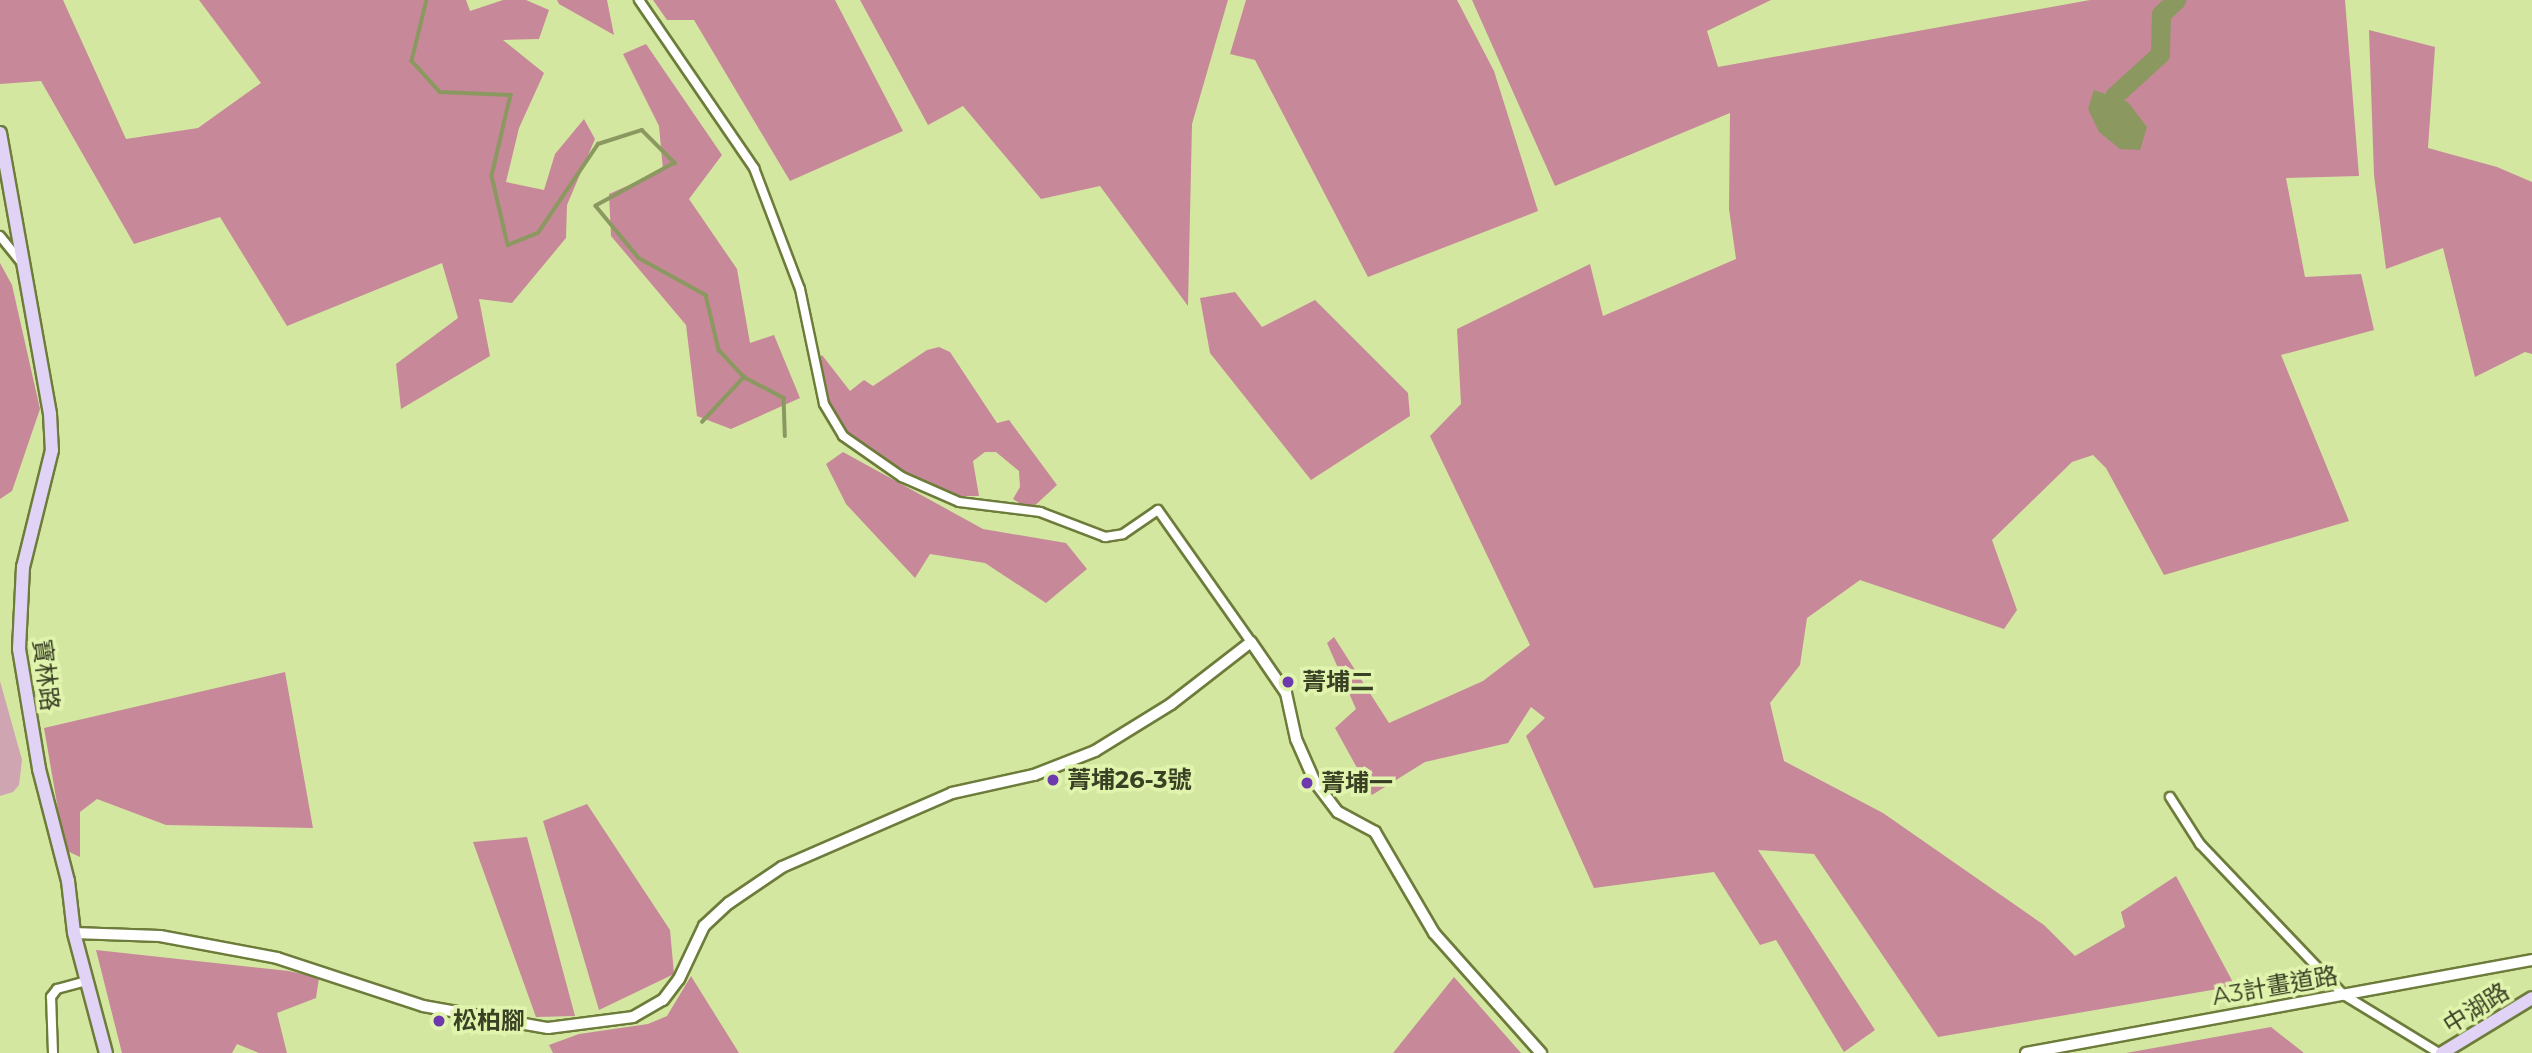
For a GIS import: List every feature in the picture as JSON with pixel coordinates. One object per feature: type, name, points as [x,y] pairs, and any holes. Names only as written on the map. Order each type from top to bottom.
[{"type":"main road","name":"寶林路","points":[[0,133],[22,263],[48,390],[52,450],[23,568],[19,649],[39,769],[68,881],[74,933],[106,1053]]},
{"type":"main road","name":"中湖路","points":[[2440,1053],[2532,998]]},
{"type":"street","points":[[639,0],[754,168],[800,289],[824,404],[843,436],[902,477],[959,502],[1040,512],[1105,537],[1123,534],[1157,510],[1286,693],[1296,739],[1315,782],[1338,812],[1375,832],[1434,933],[1541,1053]]},
{"type":"street","points":[[0,236],[22,263]]},
{"type":"street","points":[[74,933],[160,936],[276,958],[423,1006],[548,1028],[633,1017],[663,1000],[679,979],[704,926],[729,903],[782,867],[952,793],[1034,775],[1095,751],[1171,704],[1251,642]]},
{"type":"street","points":[[2170,797],[2200,844],[2344,995],[2440,1053]]},
{"type":"street","name":"A3計畫道路","points":[[2026,1053],[2532,960]]},
{"type":"street","points":[[53,1053],[51,997],[57,989],[87,981]]},
{"type":"shaded area","points":[[0,0],[63,0],[126,139],[198,128],[261,83],[199,0],[466,0],[470,11],[503,0],[526,0],[549,10],[539,39],[503,40],[544,73],[519,128],[506,182],[544,190],[555,154],[584,119],[595,139],[567,205],[566,238],[512,303],[479,299],[490,356],[401,409],[396,364],[458,318],[442,263],[287,326],[220,217],[134,244],[41,81],[0,84]]},
{"type":"shaded area","points":[[557,0],[607,0],[614,35],[559,4]]},
{"type":"shaded area","points":[[653,0],[835,0],[903,131],[790,181],[694,20],[667,20]]},
{"type":"shaded area","points":[[860,0],[1228,0],[1192,124],[1188,306],[1100,186],[1041,199],[963,106],[928,125]]},
{"type":"shaded area","points":[[1246,0],[1457,0],[1494,71],[1538,211],[1368,277],[1255,60],[1230,54]]},
{"type":"shaded area","points":[[1472,0],[1771,0],[1707,31],[1718,67],[2090,0],[2345,0],[2359,176],[2286,178],[2305,277],[2361,274],[2374,330],[2281,355],[2349,521],[2164,575],[2106,468],[2093,455],[2072,462],[1992,540],[2017,610],[2004,629],[1860,580],[1807,618],[1800,665],[1770,703],[1784,761],[1883,813],[2044,925],[2075,956],[2125,927],[2121,912],[2176,876],[2235,986],[1938,1037],[1814,854],[1758,850],[1875,1030],[1844,1052],[1776,940],[1760,945],[1714,872],[1594,888],[1526,736],[1545,718],[1531,707],[1508,743],[1425,762],[1372,795],[1335,728],[1356,709],[1327,643],[1334,637],[1389,723],[1483,681],[1530,645],[1430,436],[1461,404],[1457,329],[1590,264],[1603,316],[1736,259],[1729,209],[1730,113],[1555,186]]},
{"type":"shaded area","points":[[2369,30],[2435,47],[2428,148],[2497,167],[2532,182],[2532,354],[2525,352],[2475,377],[2443,248],[2386,269],[2374,175]]},
{"type":"shaded area","points":[[646,44],[722,155],[689,199],[737,269],[750,343],[774,335],[800,398],[731,429],[697,416],[686,325],[611,236],[609,194],[663,170],[659,126],[623,54]]},
{"type":"shaded area","points":[[2094,90],[2128,102],[2147,127],[2140,150],[2120,149],[2099,132],[2088,109]]},
{"type":"shaded area","points":[[0,263],[12,285],[40,409],[12,491],[0,499]]},
{"type":"shaded area","points":[[1235,292],[1262,327],[1315,300],[1408,393],[1410,416],[1311,480],[1210,353],[1200,298]]},
{"type":"shaded area","points":[[939,347],[950,352],[997,423],[1009,420],[1057,485],[1030,510],[1013,499],[1020,487],[1019,471],[996,452],[985,452],[973,461],[979,496],[945,496],[852,445],[834,427],[816,362],[822,355],[850,391],[864,380],[873,386],[927,350]]},
{"type":"shaded area","points":[[843,452],[983,529],[1066,543],[1087,569],[1046,603],[985,563],[930,554],[915,578],[846,504],[826,464]]},
{"type":"shaded area","points":[[285,672],[313,828],[166,825],[97,799],[80,812],[80,857],[65,850],[44,728]]},
{"type":"shaded area","points":[[0,681],[22,760],[19,785],[13,792],[0,796]]},
{"type":"shaded area","points":[[587,804],[670,930],[674,974],[599,1010],[543,821]]},
{"type":"shaded area","points":[[527,837],[575,1016],[536,1017],[473,842]]},
{"type":"shaded area","points":[[96,950],[289,971],[319,978],[316,998],[277,1013],[287,1053],[259,1053],[237,1044],[232,1053],[122,1053]]},
{"type":"shaded area","points":[[691,976],[739,1053],[553,1053],[549,1045],[579,1034],[648,1024],[667,1016]]},
{"type":"shaded area","points":[[1454,977],[1521,1053],[1393,1053]]},
{"type":"shaded area","points":[[2271,1027],[2304,1053],[2126,1053]]},
{"type":"waterway","points":[[427,0],[412,61],[440,92],[511,95],[492,176],[508,245],[538,233],[598,144],[642,130],[675,163],[596,206],[639,258],[706,295],[719,350],[744,377],[784,398],[785,436]]},
{"type":"waterway","points":[[2114,96],[2160,54],[2161,14],[2176,0]]},
{"type":"waterway","points":[[702,422],[744,377]]},
{"type":"place","name":"菁埔二","points":[[1288,682]]},
{"type":"place","name":"菁埔26-3號","points":[[1053,780]]},
{"type":"place","name":"菁埔一","points":[[1307,783]]},
{"type":"place","name":"松柏腳","points":[[439,1021]]}]
